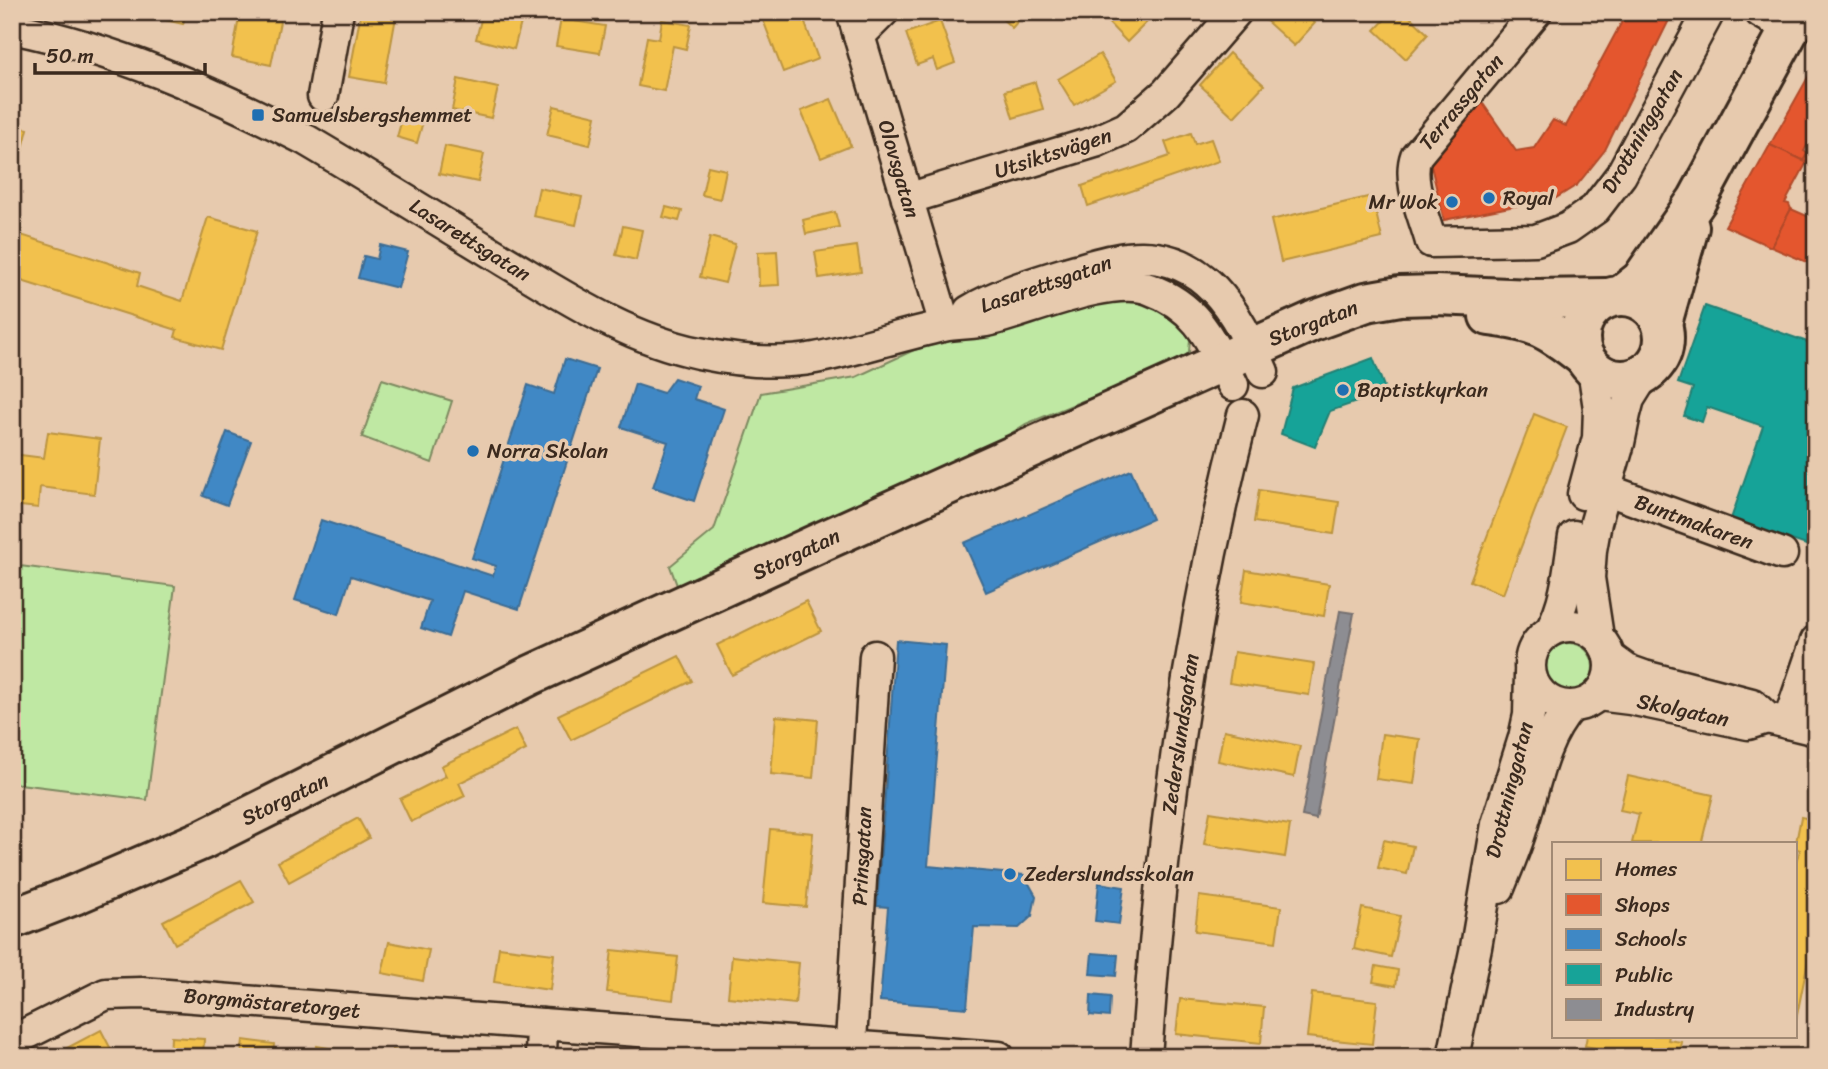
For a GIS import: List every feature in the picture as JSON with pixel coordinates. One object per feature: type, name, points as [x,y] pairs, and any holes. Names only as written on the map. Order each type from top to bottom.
[{"type":"main road","points":[[1662,323],[1697,200],[1783,18]]},
{"type":"main road","points":[[1615,296],[1643,300],[1651,306],[1662,323],[1665,335],[1660,358],[1644,374],[1631,380],[1604,376],[1589,363],[1580,346],[1582,323],[1588,312],[1641,280],[1697,200]]},
{"type":"main road","name":"Storgatan","points":[[12,938],[155,880],[256,834],[519,700],[793,577],[938,518],[1242,376],[1313,321],[1366,302],[1400,296],[1564,300],[1615,296]]},
{"type":"main road","name":"Storgatan","points":[[12,919],[202,840],[529,676],[1242,376],[1378,325],[1460,314],[1529,322],[1558,337],[1589,363]]},
{"type":"street","points":[[323,96],[338,12]]},
{"type":"street","points":[[856,24],[883,12]]},
{"type":"street","name":"Utsiktsvägen","points":[[907,199],[1095,142],[1126,128],[1166,93],[1236,12]]},
{"type":"street","name":"Terrassgatan","points":[[1432,242],[1414,180],[1412,167],[1416,156],[1536,12]]},
{"type":"street","name":"Drottninggatan","points":[[1432,242],[1536,240],[1568,228],[1595,209],[1621,175],[1709,12]]},
{"type":"street","name":"Olovsgatan","points":[[856,24],[945,326]]},
{"type":"street","name":"Lasarettsgatan","points":[[12,28],[74,43],[137,64],[258,116],[338,159],[576,304],[653,340],[699,353],[774,362],[814,358],[945,326],[987,321],[1111,286],[1132,285],[1158,293],[1187,309],[1242,376]]},
{"type":"street","points":[[1551,630],[1562,610],[1577,520],[1598,438],[1599,408],[1589,363]]},
{"type":"street","points":[[1604,647],[1588,629],[1563,626],[1551,630],[1541,637],[1530,659],[1530,674],[1535,687],[1544,698],[1557,705],[1571,707],[1590,701],[1598,695],[1609,678],[1604,647],[1589,578],[1596,522],[1627,407],[1644,374]]},
{"type":"street","name":"Zederslundsgatan","points":[[1146,1057],[1160,884],[1181,719],[1242,376]]},
{"type":"street","name":"Buntmakaren","points":[[1605,489],[1782,554]]},
{"type":"street","points":[[1790,723],[1816,641]]},
{"type":"street","name":"Skolgatan","points":[[1604,647],[1628,670],[1752,704],[1790,723]]},
{"type":"street","name":"Prinsgatan","points":[[850,1052],[874,656]]},
{"type":"street","name":"Drottninggatan","points":[[1452,1057],[1476,947],[1497,824],[1524,738],[1530,706],[1530,674]]},
{"type":"street","name":"Skolgatan","points":[[1598,695],[1630,698],[1748,724],[1790,723]]},
{"type":"street","name":"Drottninggatan","points":[[1476,947],[1521,831],[1547,745],[1558,721],[1571,707]]},
{"type":"street","name":"Borgmästaretorget","points":[[12,1041],[106,995],[142,993],[541,1024],[850,1052],[999,1057]]},
{"type":"street","points":[[541,1024],[541,1057]]},
{"type":"green space","points":[[1141,298],[1183,322],[1190,340],[1189,352],[1176,367],[1144,382],[1082,401],[1026,424],[983,451],[682,599],[670,566],[714,530],[761,393],[856,377],[914,350],[1083,303]]},
{"type":"green space","points":[[382,379],[452,401],[432,463],[362,437]]},
{"type":"green space","points":[[12,565],[175,586],[147,800],[12,783]]},
{"type":"green space","points":[[1569,643],[1586,650],[1593,667],[1586,684],[1569,691],[1552,684],[1545,667],[1552,650]]},
{"type":"building: Homes","points":[[145,12],[186,12],[183,24],[144,15]]},
{"type":"building: Homes","points":[[240,12],[282,12],[271,65],[232,57]]},
{"type":"building: Homes","points":[[361,12],[396,17],[384,83],[349,77]]},
{"type":"building: Homes","points":[[483,12],[496,12],[522,19],[514,49],[476,39]]},
{"type":"building: Homes","points":[[760,12],[801,12],[818,59],[783,72]]},
{"type":"building: Homes","points":[[995,12],[1026,12],[1012,28]]},
{"type":"building: Homes","points":[[1098,12],[1139,12],[1148,21],[1127,42]]},
{"type":"building: Homes","points":[[1266,12],[1303,12],[1315,23],[1294,46],[1262,17]]},
{"type":"building: Homes","points":[[1392,12],[1405,12],[1428,34],[1406,59],[1375,30]]},
{"type":"building: Homes","points":[[561,19],[605,26],[600,53],[556,46]]},
{"type":"building: Homes","points":[[662,20],[691,25],[686,49],[673,46],[664,91],[638,86],[647,37],[659,39]]},
{"type":"building: Homes","points":[[940,21],[955,63],[937,70],[933,59],[917,65],[906,33]]},
{"type":"building: Homes","points":[[1229,53],[1264,85],[1234,117],[1200,85]]},
{"type":"building: Homes","points":[[1100,54],[1116,81],[1074,105],[1058,79]]},
{"type":"building: Homes","points":[[458,79],[498,88],[491,118],[452,110]]},
{"type":"building: Homes","points":[[1035,82],[1043,109],[1013,118],[1005,91]]},
{"type":"building: Homes","points":[[831,99],[851,146],[821,158],[801,111]]},
{"type":"building: Homes","points":[[554,106],[596,116],[590,145],[547,135]]},
{"type":"building: Homes","points":[[404,112],[424,118],[417,143],[397,137]]},
{"type":"building: Homes","points":[[12,125],[28,129],[12,190]]},
{"type":"building: Homes","points":[[1191,133],[1195,144],[1211,139],[1219,161],[1088,206],[1082,186],[1170,156],[1165,142]]},
{"type":"building: Homes","points":[[445,146],[484,154],[478,182],[439,174]]},
{"type":"building: Homes","points":[[708,166],[726,170],[720,199],[702,195]]},
{"type":"building: Homes","points":[[539,188],[582,197],[576,225],[533,216]]},
{"type":"building: Homes","points":[[1372,196],[1382,238],[1281,262],[1271,220]]},
{"type":"building: Homes","points":[[666,207],[682,211],[679,221],[663,217]]},
{"type":"building: Homes","points":[[835,212],[839,227],[806,234],[803,220]]},
{"type":"building: Homes","points":[[208,217],[257,231],[221,350],[175,337],[177,330],[12,278],[12,232],[140,273],[137,286],[182,301]]},
{"type":"building: Homes","points":[[623,226],[642,230],[636,260],[616,255]]},
{"type":"building: Homes","points":[[710,237],[735,244],[725,283],[700,277]]},
{"type":"building: Homes","points":[[857,246],[861,272],[819,278],[815,252]]},
{"type":"building: Homes","points":[[777,251],[779,285],[759,286],[758,252]]},
{"type":"building: Homes","points":[[1534,414],[1567,427],[1503,594],[1470,581]]},
{"type":"building: Homes","points":[[48,432],[100,439],[94,494],[40,487],[38,508],[12,505],[12,454],[44,458]]},
{"type":"building: Homes","points":[[1259,490],[1339,502],[1334,534],[1254,522]]},
{"type":"building: Homes","points":[[1246,570],[1329,584],[1324,616],[1241,602]]},
{"type":"building: Homes","points":[[806,601],[821,631],[732,675],[717,645]]},
{"type":"building: Homes","points":[[1234,652],[1314,664],[1309,695],[1229,683]]},
{"type":"building: Homes","points":[[679,656],[692,681],[571,740],[558,715]]},
{"type":"building: Homes","points":[[776,716],[818,720],[813,778],[771,774]]},
{"type":"building: Homes","points":[[516,729],[526,750],[459,783],[465,796],[411,822],[400,799],[446,776],[441,766]]},
{"type":"building: Homes","points":[[1224,730],[1300,746],[1294,777],[1218,761]]},
{"type":"building: Homes","points":[[1382,734],[1420,739],[1414,784],[1376,779]]},
{"type":"building: Homes","points":[[1628,776],[1713,795],[1702,841],[1706,842],[1632,842],[1639,814],[1620,810]]},
{"type":"building: Homes","points":[[1210,812],[1290,825],[1285,857],[1204,844]]},
{"type":"building: Homes","points":[[1801,817],[1816,820],[1816,921],[1797,1015],[1797,858],[1800,850],[1797,849]]},
{"type":"building: Homes","points":[[358,818],[369,838],[289,882],[278,862]]},
{"type":"building: Homes","points":[[770,829],[813,833],[806,907],[763,903]]},
{"type":"building: Homes","points":[[1384,840],[1413,846],[1407,874],[1378,868]]},
{"type":"building: Homes","points":[[12,856],[18,868],[12,871]]},
{"type":"building: Homes","points":[[241,880],[254,902],[175,944],[163,921]]},
{"type":"building: Homes","points":[[1199,896],[1281,907],[1276,942],[1195,931]]},
{"type":"building: Homes","points":[[1362,908],[1400,916],[1391,957],[1354,949]]},
{"type":"building: Homes","points":[[389,942],[429,950],[423,981],[382,973]]},
{"type":"building: Homes","points":[[499,947],[554,954],[550,990],[494,982]]},
{"type":"building: Homes","points":[[612,950],[678,957],[673,1000],[607,992]]},
{"type":"building: Homes","points":[[732,956],[799,963],[795,1004],[728,997]]},
{"type":"building: Homes","points":[[1376,966],[1398,970],[1396,986],[1373,982]]},
{"type":"building: Homes","points":[[1312,993],[1377,1001],[1372,1044],[1307,1037]]},
{"type":"building: Homes","points":[[1180,999],[1264,1007],[1261,1043],[1176,1034]]},
{"type":"building: Homes","points":[[101,1030],[115,1057],[50,1057]]},
{"type":"building: Homes","points":[[171,1037],[204,1039],[203,1057],[170,1057]]},
{"type":"building: Homes","points":[[1587,1038],[1668,1038],[1682,1042],[1679,1057],[1642,1057],[1585,1046]]},
{"type":"building: Homes","points":[[243,1040],[274,1044],[273,1057],[241,1057]]},
{"type":"building: Homes","points":[[317,1046],[352,1052],[351,1057],[315,1057]]},
{"type":"building: Homes","points":[[392,1050],[425,1055],[391,1057]]},
{"type":"building: Shops","points":[[1627,12],[1673,12],[1605,150],[1577,185],[1556,198],[1444,220],[1427,149],[1479,98],[1516,151],[1534,148],[1553,120],[1566,126]]},
{"type":"building: Shops","points":[[1816,63],[1816,130],[1804,151],[1808,153],[1803,161],[1770,145]]},
{"type":"building: Shops","points":[[1770,145],[1807,162],[1785,203],[1789,204],[1791,209],[1771,247],[1725,226]]},
{"type":"building: Shops","points":[[1808,153],[1816,154],[1816,166],[1803,161]]},
{"type":"building: Shops","points":[[1791,209],[1816,220],[1816,266],[1771,247]]},
{"type":"building: Schools","points":[[380,245],[408,252],[398,288],[358,278],[364,256],[377,259]]},
{"type":"building: Schools","points":[[565,359],[597,369],[519,609],[463,591],[448,637],[421,628],[430,601],[351,576],[339,614],[295,600],[321,520],[493,576],[496,566],[472,558],[528,385],[554,394]]},
{"type":"building: Schools","points":[[674,378],[698,386],[694,399],[724,409],[694,501],[653,487],[668,442],[621,427],[635,384],[663,393]]},
{"type":"building: Schools","points":[[227,432],[251,441],[227,505],[203,496]]},
{"type":"building: Schools","points":[[1131,470],[1152,519],[986,592],[964,543]]},
{"type":"building: Schools","points":[[896,640],[946,645],[928,866],[1024,875],[1036,896],[1032,916],[1019,928],[974,927],[967,1008],[880,1001],[888,907],[877,906]]},
{"type":"building: Schools","points":[[1099,883],[1124,887],[1119,924],[1095,921]]},
{"type":"building: Schools","points":[[1092,953],[1118,955],[1116,976],[1090,974]]},
{"type":"building: Schools","points":[[1091,995],[1110,997],[1109,1017],[1090,1015]]},
{"type":"building: Public","points":[[1705,306],[1816,345],[1815,548],[1731,519],[1763,426],[1707,407],[1702,422],[1684,416],[1693,388],[1678,383]]},
{"type":"building: Public","points":[[1373,358],[1386,392],[1330,411],[1315,447],[1281,434],[1293,388]]},
{"type":"building: Industry","points":[[1340,611],[1354,613],[1316,819],[1302,816]]},
{"type":"place","name":"Samuelsbergshemmet","points":[[258,115]]},
{"type":"place","name":"Royal","points":[[1489,198]]},
{"type":"place","name":"Mr Wok","points":[[1452,202]]},
{"type":"place","name":"Baptistkyrkan","points":[[1343,390]]},
{"type":"place","name":"Norra Skolan","points":[[473,451]]},
{"type":"place","name":"Zederslundsskolan","points":[[1010,874]]}]
